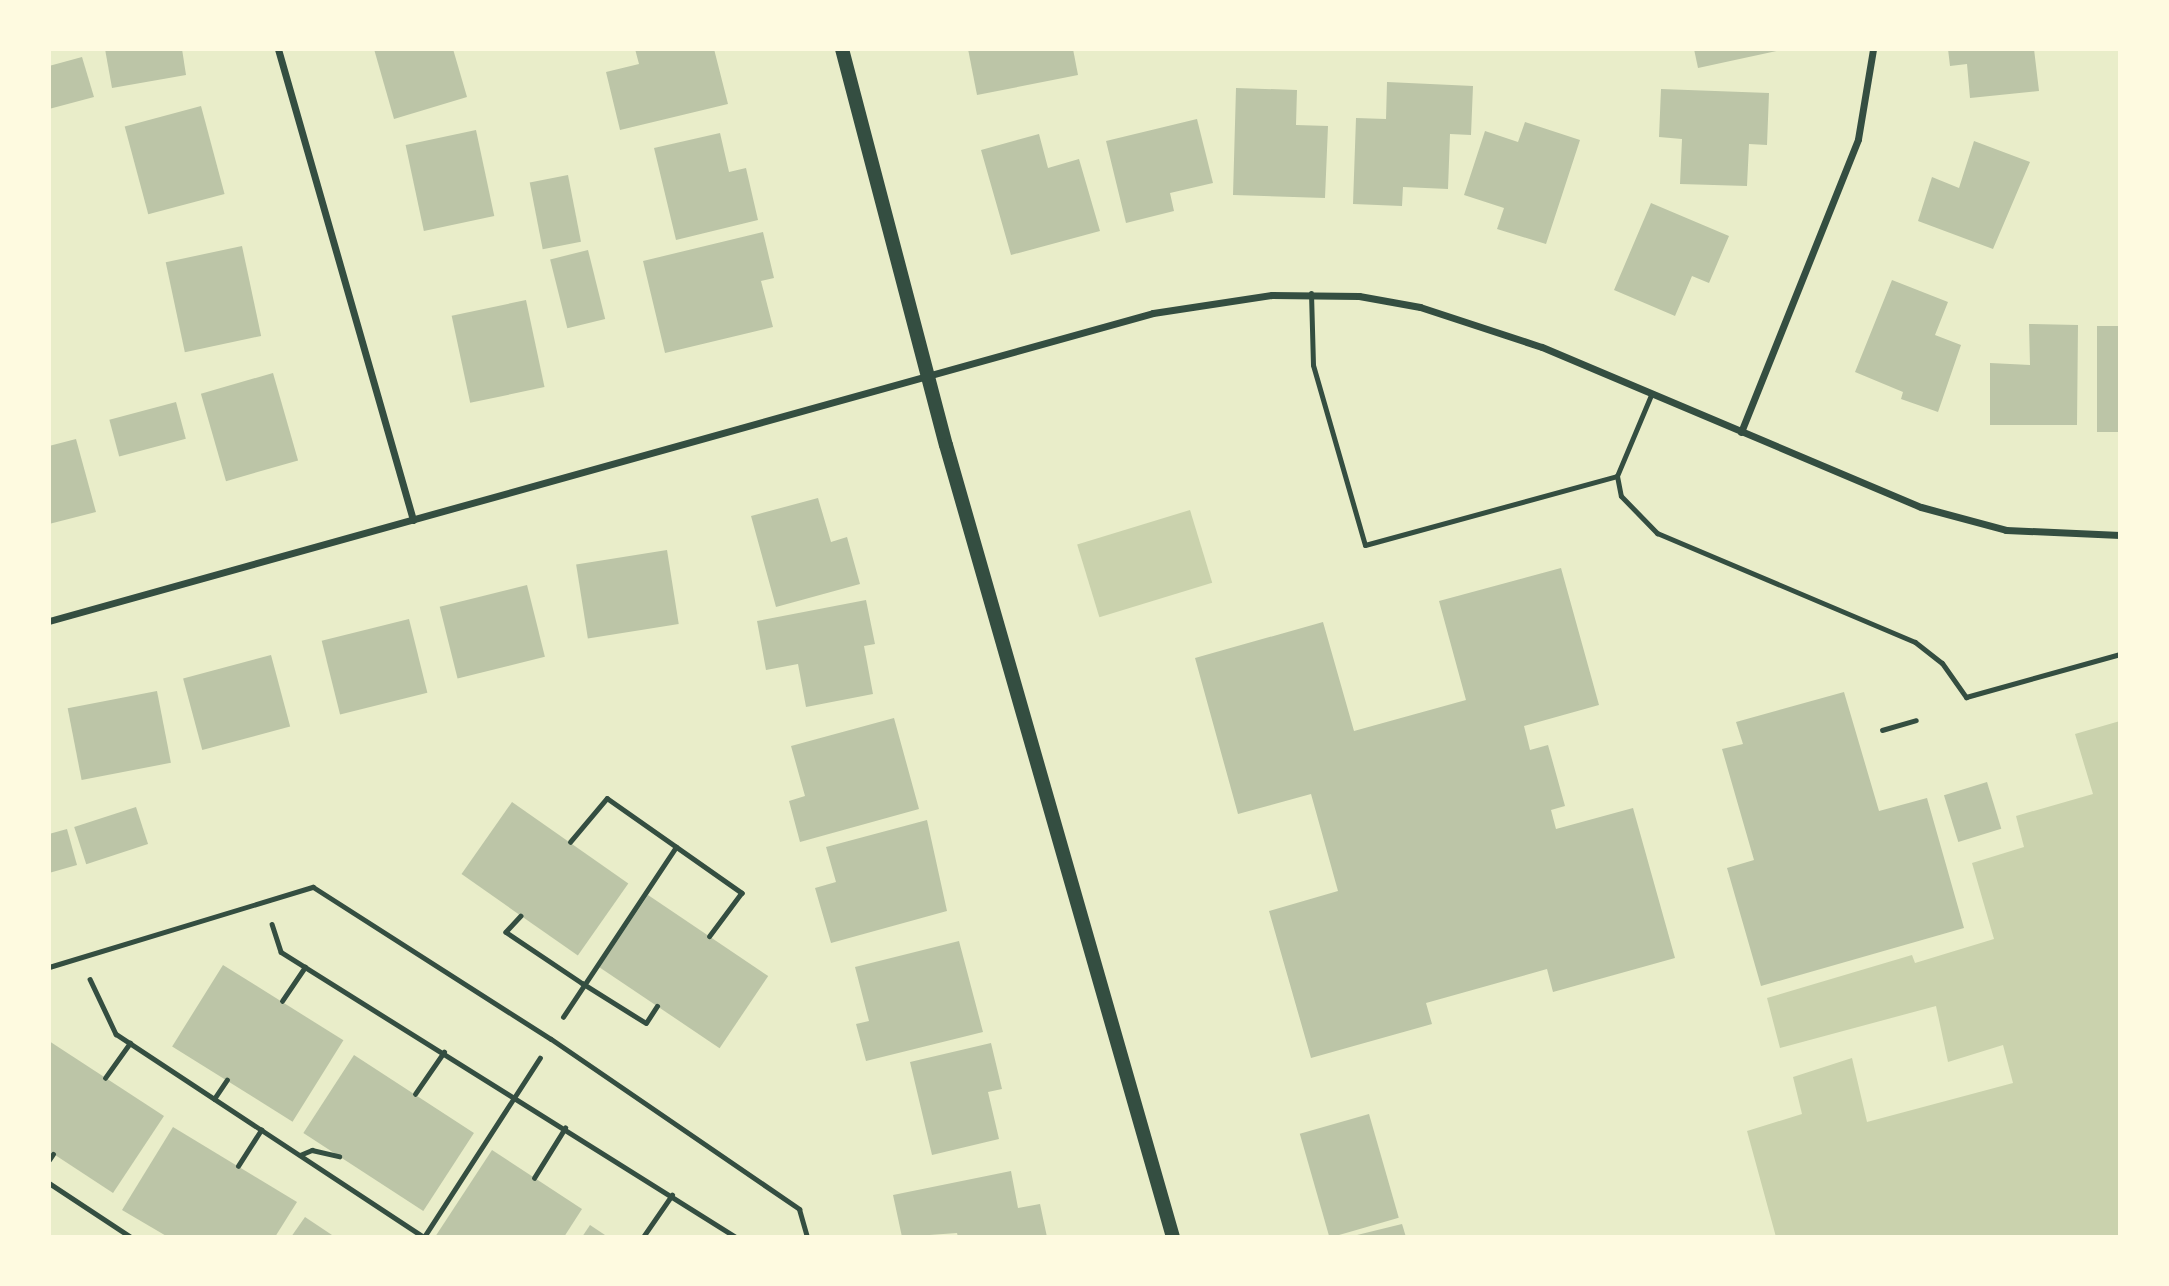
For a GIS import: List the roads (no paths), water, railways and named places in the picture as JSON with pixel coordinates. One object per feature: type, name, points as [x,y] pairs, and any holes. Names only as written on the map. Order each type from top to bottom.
[{"type":"main road","points":[[842,49],[927,376],[1173,1237]]},
{"type":"street","points":[[278,49],[413,520]]},
{"type":"street","points":[[1741,432],[1858,139],[1873,49]]},
{"type":"street","points":[[49,621],[1153,313],[1227,298],[1311,293],[1420,307],[1496,329],[1933,510],[2006,530],[2120,535]]},
{"type":"lane","points":[[1311,293],[1313,365],[1365,545],[1618,476]]},
{"type":"lane","points":[[1651,395],[1618,476],[1621,496],[1657,533],[1915,642],[1942,663],[1966,697],[2120,654]]},
{"type":"lane","points":[[49,967],[313,887],[551,1039],[799,1209],[807,1237]]}]
